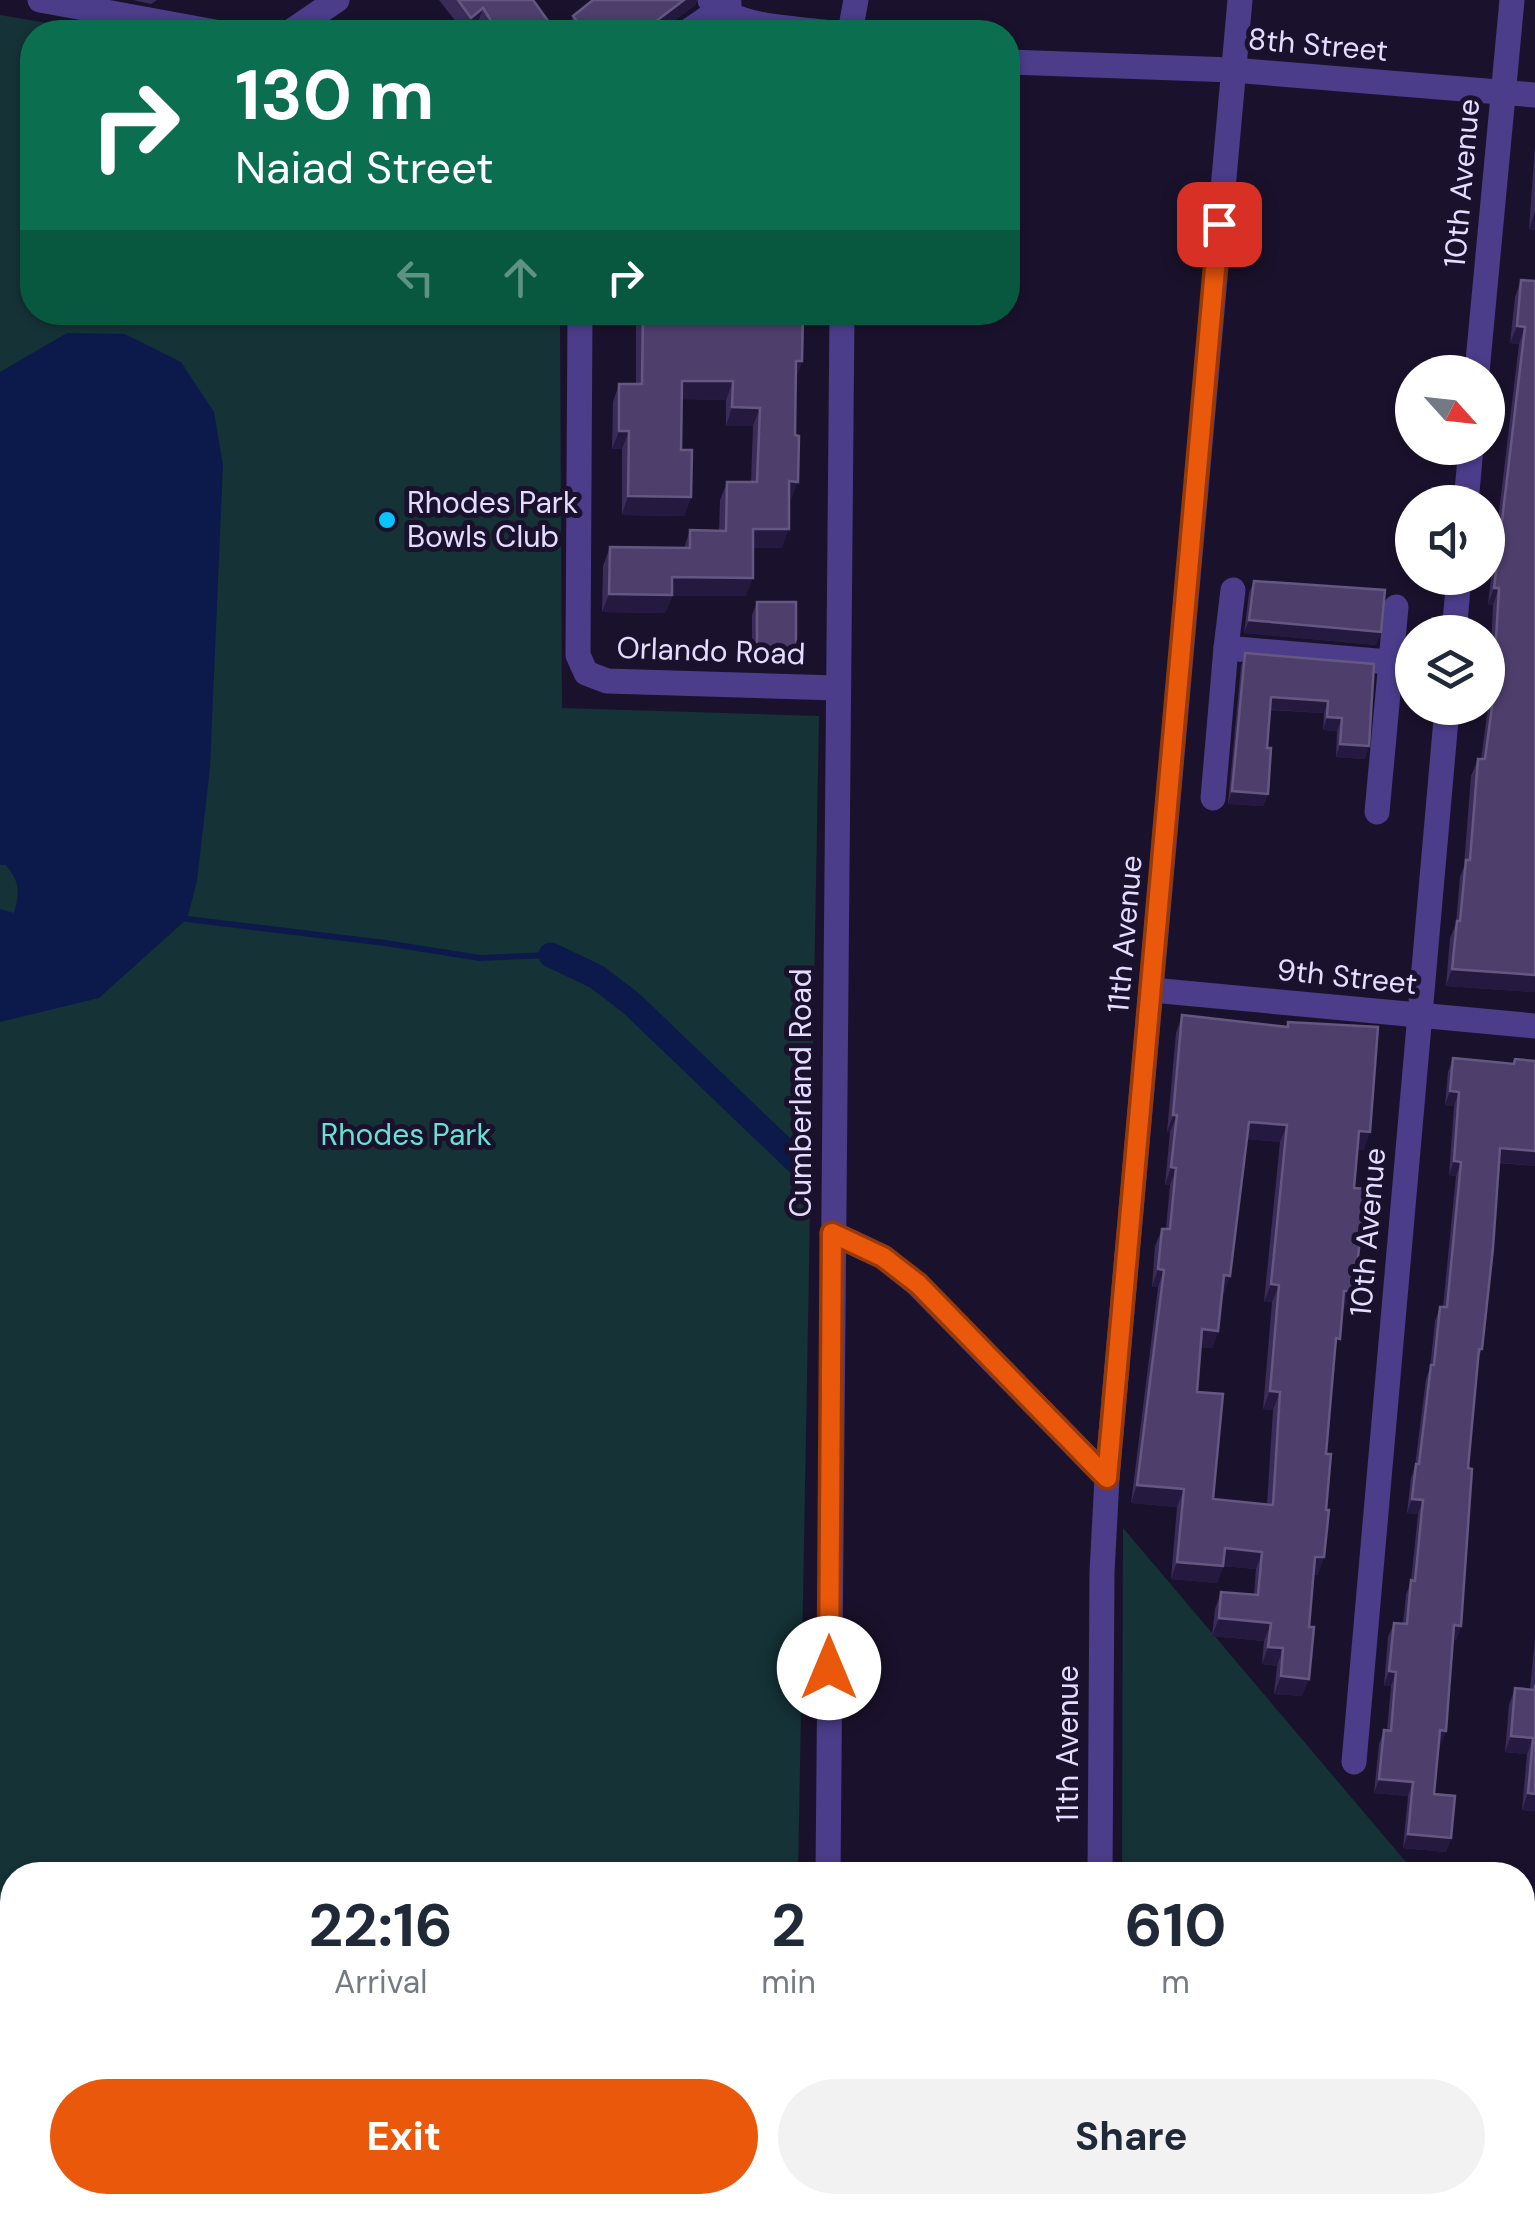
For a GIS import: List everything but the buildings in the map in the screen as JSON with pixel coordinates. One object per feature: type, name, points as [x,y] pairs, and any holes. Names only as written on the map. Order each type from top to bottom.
[{"type":"street","points":[[40,0],[149,20]]},
{"type":"street","points":[[308,20],[337,0]]},
{"type":"street","name":"11th Avenue","points":[[1100,1862],[1102,1572],[1107,1478],[1240,0]]},
{"type":"street","name":"10th Avenue","points":[[1480,355],[1512,0]]},
{"type":"street","points":[[701,20],[721,3],[745,20]]},
{"type":"street","name":"8th Street","points":[[1020,63],[1232,70],[1535,95]]},
{"type":"street","name":"Orlando Road","points":[[580,325],[578,656],[586,673],[607,681],[837,688]]},
{"type":"street","name":"Cumberland Road","points":[[828,1862],[842,325]]},
{"type":"street","points":[[1213,798],[1233,590]]},
{"type":"street","points":[[1396,607],[1397,615]]},
{"type":"street","points":[[1226,648],[1395,662]]},
{"type":"street","points":[[1378,812],[1395,706]]},
{"type":"street","name":"10th Avenue","points":[[1354,1762],[1446,725]]},
{"type":"street","name":"9th Street","points":[[1152,990],[1535,1026]]},
{"type":"street","points":[[832,1233],[883,1257],[918,1284],[1107,1478]]},
{"type":"green space","name":"Rhodes Park","points":[[0,15],[29,20],[20,20],[20,325],[560,325],[562,708],[819,716],[798,1862],[0,1862]]},
{"type":"green space","points":[[1123,1528],[1406,1862],[1122,1862]]},
{"type":"water","points":[[67,333],[125,334],[181,362],[214,412],[223,465],[210,768],[197,881],[187,919],[99,998],[0,1022],[0,909],[14,913],[18,893],[11,871],[0,865],[0,372]]},
{"type":"waterway","points":[[187,919],[480,958],[551,955]]},
{"type":"waterway","points":[[551,955],[597,977],[631,1003],[799,1164]]},
{"type":"place","name":"Rhodes Park Bowls Club","points":[[387,520]]},
{"type":"route","points":[[829,1668],[832,1233],[883,1257],[918,1284],[1107,1478],[1219,224]]}]
